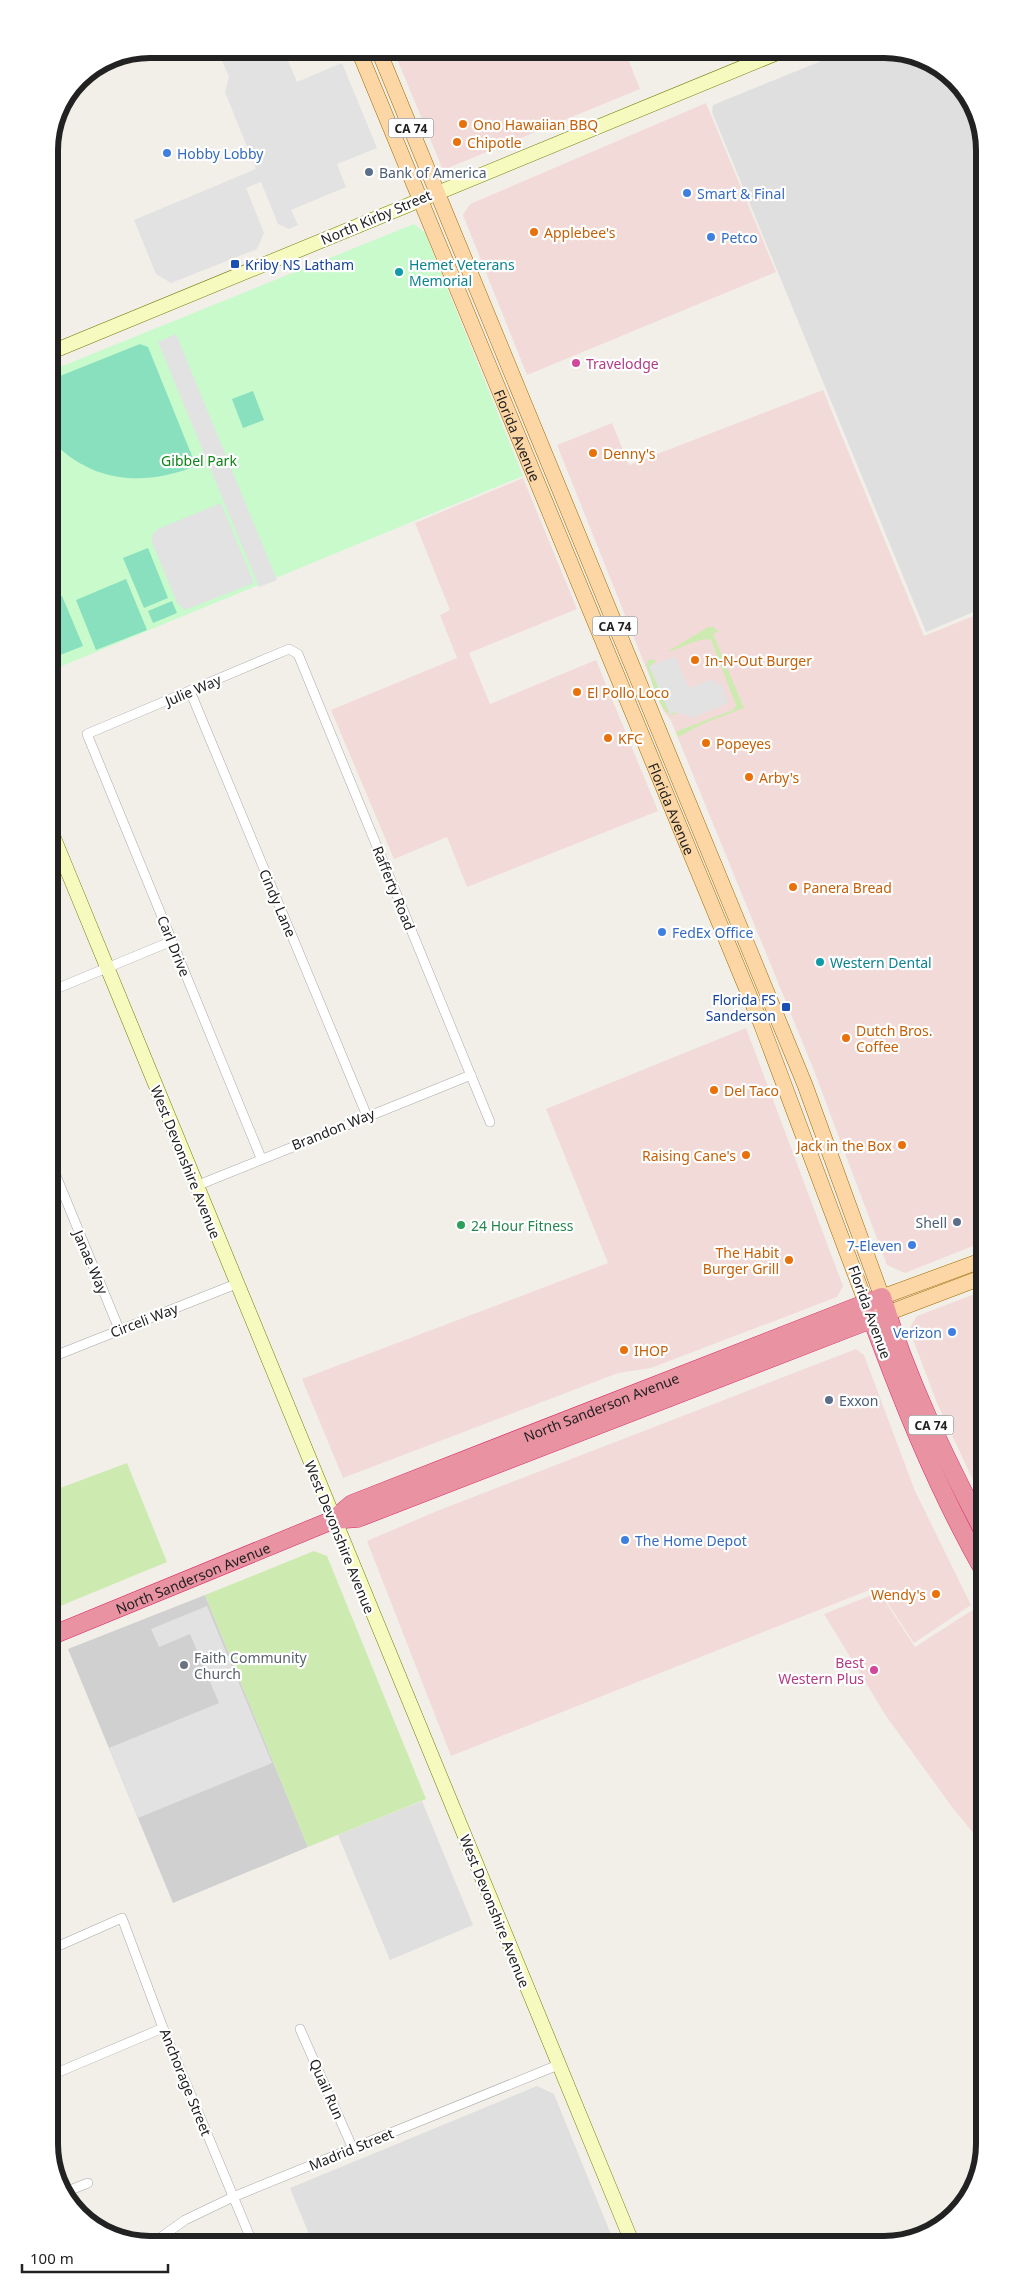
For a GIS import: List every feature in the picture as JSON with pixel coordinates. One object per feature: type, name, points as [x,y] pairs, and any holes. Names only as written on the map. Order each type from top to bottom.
[{"type":"highway","name":"North Sanderson Avenue","points":[[333,1520],[352,1504],[740,1351],[877,1308]]},
{"type":"highway","name":"North Sanderson Avenue","points":[[58,1632],[333,1520],[358,1518],[684,1393],[877,1308]]},
{"type":"highway","name":"Florida Avenue","points":[[877,1308],[909,1372],[948,1464],[976,1517]]},
{"type":"highway","name":"Florida Avenue","points":[[877,1308],[916,1434],[976,1556]]},
{"type":"highway","points":[[718,1360],[696,1378],[680,1385],[676,1389],[684,1393],[719,1371],[740,1362],[742,1360],[740,1351]]},
{"type":"main road","name":"Florida Avenue","points":[[362,58],[877,1308]]},
{"type":"main road","points":[[379,58],[384,65]]},
{"type":"main road","name":"Florida Avenue","points":[[381,58],[805,1085],[877,1308]]},
{"type":"main road","points":[[539,487],[548,490],[556,499],[568,530],[579,536]]},
{"type":"main road","points":[[576,574],[585,574],[609,628],[621,640]]},
{"type":"main road","points":[[877,1308],[976,1263]]},
{"type":"main road","points":[[877,1308],[976,1279]]},
{"type":"street","name":"North Kirby Street","points":[[58,350],[765,58]]},
{"type":"street","name":"Julie Way","points":[[87,734],[289,650],[298,654]]},
{"type":"street","name":"Rafferty Road","points":[[298,654],[490,1122]]},
{"type":"street","name":"Cindy Lane","points":[[190,691],[367,1116]]},
{"type":"street","name":"Carl Drive","points":[[87,734],[261,1158]]},
{"type":"street","name":"West Devonshire Avenue","points":[[58,848],[333,1520],[629,2236]]},
{"type":"street","points":[[58,988],[172,941]]},
{"type":"street","name":"Brandon Way","points":[[196,1186],[261,1158],[470,1075]]},
{"type":"street","name":"Janae Way","points":[[58,1181],[119,1329]]},
{"type":"street","name":"Circeli Way","points":[[58,1354],[236,1284]]},
{"type":"street","name":"Anchorage Street","points":[[58,1946],[122,1918],[164,2028],[250,2236]]},
{"type":"street","points":[[58,2072],[164,2028]]},
{"type":"street","name":"Quail Run","points":[[300,2029],[353,2149]]},
{"type":"street","name":"Madrid Street","points":[[163,2236],[185,2220],[233,2198],[558,2065]]},
{"type":"street","points":[[70,2190],[88,2183]]},
{"type":"shaded area","points":[[221,58],[287,58],[297,82],[342,63],[377,148],[337,164],[346,187],[291,210],[298,225],[289,229],[278,224],[261,182],[246,188],[264,233],[257,249],[171,283],[156,274],[134,220],[256,169],[225,92],[229,77]]},
{"type":"shaded area","points":[[397,58],[628,58],[640,89],[443,170]]},
{"type":"shaded area","points":[[829,58],[891,58],[914,62],[941,76],[958,93],[967,109],[976,137],[976,611],[926,632],[712,112],[713,105]]},
{"type":"shaded area","points":[[706,103],[776,272],[527,375],[463,215],[470,204]]},
{"type":"shaded area","points":[[176,334],[277,580],[259,587],[158,342]]},
{"type":"shaded area","points":[[823,390],[924,636],[976,615],[976,1245],[905,1273],[887,1265],[813,1068],[671,721],[663,710],[557,445],[612,423],[629,465]]},
{"type":"shaded area","points":[[523,478],[577,609],[469,653],[490,704],[596,660],[658,811],[467,887],[447,837],[394,859],[331,710],[457,658],[440,615],[450,610],[415,523]]},
{"type":"shaded area","points":[[221,503],[254,583],[185,610],[177,603],[152,542],[152,535],[158,529]]},
{"type":"shaded area","points":[[675,657],[689,688],[713,679],[715,685],[721,683],[728,703],[693,718],[676,712],[670,714],[649,666]]},
{"type":"shaded area","points":[[746,1028],[843,1286],[837,1297],[651,1368],[618,1373],[343,1478],[302,1379],[608,1263],[546,1109]]},
{"type":"shaded area","points":[[976,1294],[976,1487],[937,1403],[909,1329],[917,1316]]},
{"type":"shaded area","points":[[856,1349],[864,1355],[915,1491],[971,1605],[914,1643],[877,1587],[451,1756],[367,1541],[437,1511]]},
{"type":"shaded area","points":[[879,1592],[915,1647],[974,1609],[976,1612],[976,1836],[952,1807],[886,1716],[824,1614]]},
{"type":"shaded area","points":[[205,1595],[308,1847],[173,1903],[68,1649]]},
{"type":"shaded area","points":[[207,1606],[272,1763],[138,1818],[109,1748],[219,1703],[190,1634],[159,1647],[151,1629]]},
{"type":"shaded area","points":[[422,1801],[473,1925],[390,1960],[338,1835]]},
{"type":"shaded area","points":[[537,2086],[554,2094],[612,2236],[310,2236],[290,2188]]},
{"type":"green space","name":"Gibbel Park","points":[[414,224],[425,233],[523,476],[58,668],[58,368]]},
{"type":"green space","points":[[140,344],[148,347],[196,466],[157,477],[137,478],[119,477],[83,465],[58,446],[58,377]]},
{"type":"green space","points":[[253,391],[264,420],[243,428],[232,399]]},
{"type":"green space","points":[[148,548],[168,598],[144,608],[123,558]]},
{"type":"green space","points":[[126,579],[147,630],[96,650],[76,600]]},
{"type":"green space","points":[[62,596],[83,646],[58,656],[58,598]]},
{"type":"green space","points":[[172,601],[177,613],[153,623],[148,611]]},
{"type":"green space","points":[[708,627],[713,627],[719,631],[713,634],[744,708],[702,724],[678,737],[676,733],[680,730],[733,710],[736,705],[711,640],[702,640],[667,652]]},
{"type":"green space","points":[[650,659],[657,661],[650,666],[670,714],[659,701],[656,693],[646,664]]},
{"type":"green space","points":[[127,1463],[167,1562],[58,1607],[58,1489]]},
{"type":"green space","points":[[314,1551],[327,1556],[426,1799],[308,1847],[205,1595]]},
{"type":"place","name":"Ono Hawaiian BBQ","points":[[463,124]]},
{"type":"place","name":"Chipotle","points":[[457,142]]},
{"type":"place","name":"Hobby Lobby","points":[[167,153]]},
{"type":"place","name":"Bank of America","points":[[369,172]]},
{"type":"place","name":"Smart & Final","points":[[687,193]]},
{"type":"place","name":"Applebee's","points":[[534,232]]},
{"type":"place","name":"Petco","points":[[711,237]]},
{"type":"place","name":"Kriby NS Latham","points":[[235,264]]},
{"type":"place","name":"Hemet Veterans Memorial","points":[[399,272]]},
{"type":"place","name":"Travelodge","points":[[576,363]]},
{"type":"place","name":"Denny's","points":[[593,453]]},
{"type":"place","name":"In-N-Out Burger","points":[[695,660]]},
{"type":"place","name":"El Pollo Loco","points":[[577,692]]},
{"type":"place","name":"KFC","points":[[608,738]]},
{"type":"place","name":"Popeyes","points":[[706,743]]},
{"type":"place","name":"Arby's","points":[[749,777]]},
{"type":"place","name":"Panera Bread","points":[[793,887]]},
{"type":"place","name":"FedEx Office","points":[[662,932]]},
{"type":"place","name":"Western Dental","points":[[820,962]]},
{"type":"place","name":"Florida FS Sanderson","points":[[786,1007]]},
{"type":"place","name":"Dutch Bros. Coffee","points":[[846,1038]]},
{"type":"place","name":"Del Taco","points":[[714,1090]]},
{"type":"place","name":"Jack in the Box","points":[[902,1145]]},
{"type":"place","name":"Raising Cane's","points":[[746,1155]]},
{"type":"place","name":"Shell","points":[[957,1222]]},
{"type":"place","name":"24 Hour Fitness","points":[[461,1225]]},
{"type":"place","name":"7-Eleven","points":[[912,1245]]},
{"type":"place","name":"The Habit Burger Grill","points":[[789,1260]]},
{"type":"place","name":"Verizon","points":[[952,1332]]},
{"type":"place","name":"IHOP","points":[[624,1350]]},
{"type":"place","name":"Exxon","points":[[829,1400]]},
{"type":"place","name":"The Home Depot","points":[[625,1540]]},
{"type":"place","name":"Wendy's","points":[[936,1594]]},
{"type":"place","name":"Faith Community Church","points":[[184,1665]]},
{"type":"place","name":"Best Western Plus","points":[[874,1670]]}]
